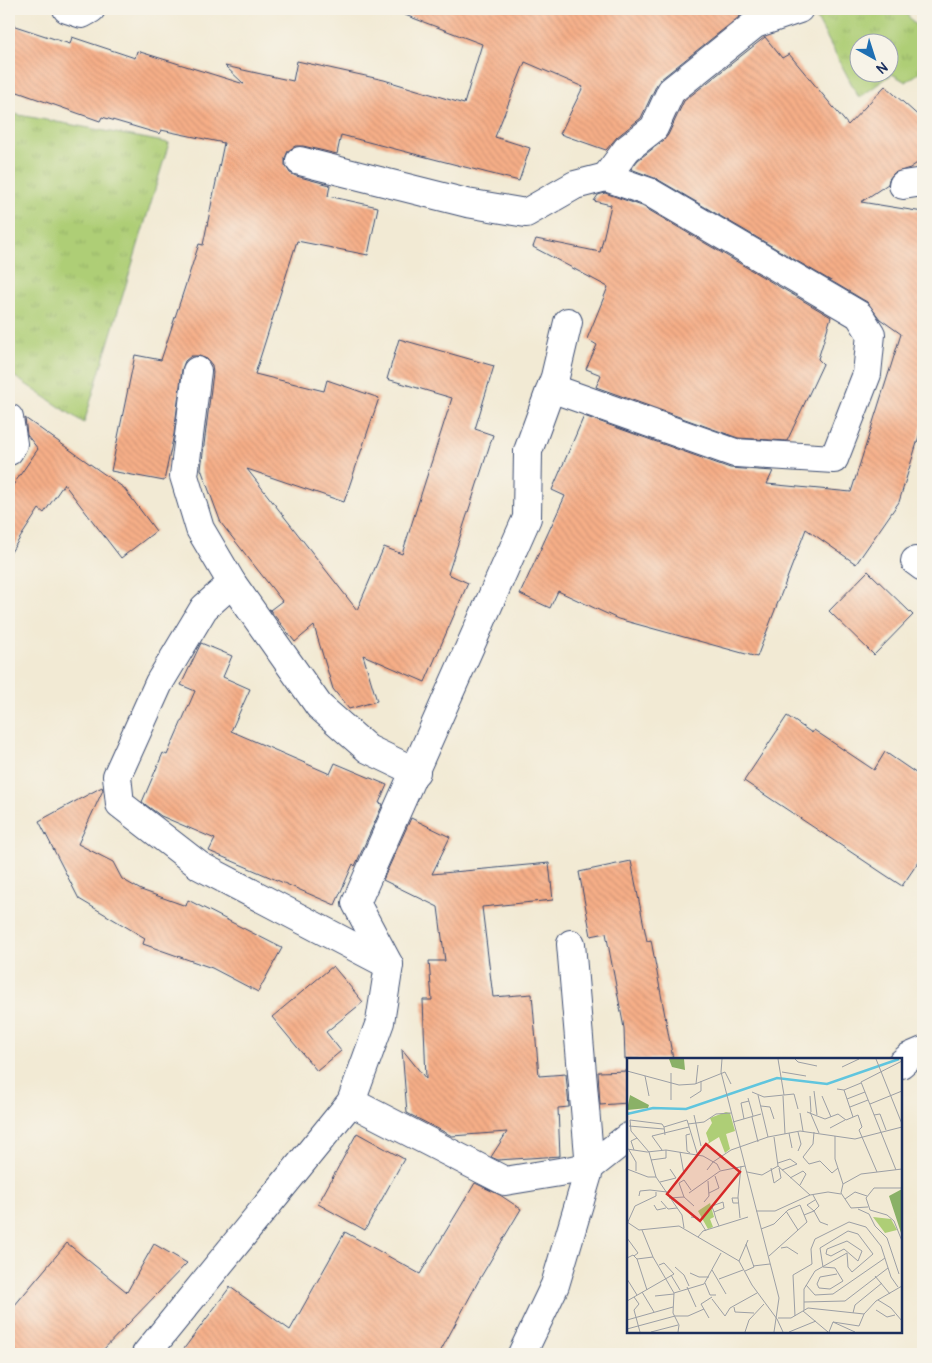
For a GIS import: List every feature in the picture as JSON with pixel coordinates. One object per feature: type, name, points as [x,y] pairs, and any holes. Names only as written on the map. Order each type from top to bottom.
[{"type":"street","points":[[67,9],[82,14],[90,9]]},
{"type":"street","points":[[606,178],[626,149],[654,128],[671,91],[755,24],[799,9]]},
{"type":"street","points":[[300,161],[467,203],[526,213],[575,185],[606,178],[648,192],[859,315],[871,334],[867,374],[834,459],[735,453],[551,388]]},
{"type":"street","points":[[146,1354],[351,1102],[380,1022],[389,965],[356,904],[527,518],[528,451],[551,388],[568,322]]},
{"type":"street","points":[[197,371],[184,476],[200,529],[232,582],[319,706],[368,749],[416,772]]},
{"type":"street","points":[[9,418],[13,444],[9,451]]},
{"type":"street","points":[[232,582],[204,608],[160,683],[117,776],[120,804],[200,866],[389,965]]},
{"type":"street","points":[[522,1354],[555,1285],[590,1166],[571,944]]},
{"type":"street","points":[[351,1102],[505,1181],[590,1166],[627,1138]]},
{"type":"green space","points":[[821,9],[903,9],[923,35],[923,70],[906,82],[900,79],[900,32],[850,32],[850,81],[815,15]]},
{"type":"green space","points":[[851,82],[881,82],[859,98]]},
{"type":"green space","points":[[9,113],[169,143],[84,423],[9,373]]},
{"type":"building","points":[[398,9],[741,9],[744,13],[661,79],[641,118],[617,137],[606,150],[560,134],[583,87],[525,62],[495,137],[530,148],[519,181],[341,135],[337,154],[303,146],[295,146],[288,151],[285,165],[290,173],[330,185],[328,196],[378,207],[368,255],[297,241],[255,374],[324,391],[327,380],[379,398],[344,502],[247,469],[357,610],[384,547],[402,554],[452,398],[387,379],[399,339],[494,366],[475,429],[493,435],[448,574],[468,583],[425,682],[363,655],[377,701],[349,709],[333,689],[314,626],[295,642],[270,610],[282,601],[221,523],[201,469],[213,373],[212,365],[207,359],[191,356],[185,361],[182,369],[174,434],[164,481],[111,471],[135,355],[161,360],[199,244],[203,245],[224,143],[161,130],[160,134],[102,117],[100,121],[9,89],[9,24],[70,44],[72,37],[135,58],[137,51],[244,84],[225,66],[293,81],[297,61],[384,80],[464,104],[482,44],[397,12]]},
{"type":"building","points":[[765,37],[782,58],[789,54],[848,125],[885,86],[923,120],[923,159],[910,168],[894,173],[889,179],[888,184],[861,202],[923,212],[923,423],[899,502],[856,564],[806,529],[757,657],[618,619],[558,591],[550,608],[520,594],[565,496],[552,490],[584,416],[730,468],[773,471],[767,484],[851,492],[901,334],[880,319],[867,302],[657,179],[631,169],[638,160],[668,135],[684,101]]},
{"type":"building","points":[[605,193],[642,206],[831,317],[818,359],[823,364],[787,441],[738,438],[596,387],[601,375],[586,369],[597,345],[587,339],[608,287],[533,247],[536,239],[600,252],[611,205],[594,201],[598,195]]},
{"type":"building","points":[[25,418],[124,488],[156,531],[121,558],[64,484],[44,513],[39,509],[9,555],[9,491],[38,449],[27,435]]},
{"type":"building","points":[[868,571],[913,615],[874,655],[829,611]]},
{"type":"building","points":[[201,643],[232,656],[223,677],[250,689],[231,731],[330,774],[335,763],[387,785],[379,803],[383,804],[335,905],[209,851],[215,839],[161,816],[142,802],[163,753],[167,755],[195,691],[181,685]]},
{"type":"building","points":[[787,716],[812,733],[814,730],[874,770],[885,752],[923,778],[923,855],[902,886],[744,781]]},
{"type":"building","points":[[102,787],[103,790],[78,844],[113,862],[122,879],[141,890],[186,906],[188,900],[282,948],[258,992],[212,968],[143,944],[145,938],[79,899],[39,821]]},
{"type":"building","points":[[411,818],[450,837],[432,874],[549,863],[553,900],[482,907],[493,997],[532,994],[539,1076],[566,1074],[569,1107],[558,1108],[560,1156],[498,1160],[491,1157],[507,1132],[452,1136],[407,1113],[402,1049],[426,1079],[423,1000],[432,1000],[429,961],[445,961],[438,907],[383,880]]},
{"type":"building","points":[[631,861],[647,941],[651,940],[673,1058],[625,1059],[624,1028],[606,933],[591,936],[579,872]]},
{"type":"building","points":[[333,966],[363,1002],[326,1032],[341,1051],[317,1071],[272,1017]]},
{"type":"building","points":[[627,1071],[627,1103],[600,1105],[598,1072]]},
{"type":"building","points":[[357,1133],[404,1159],[365,1230],[318,1204]]},
{"type":"building","points":[[475,1183],[500,1195],[521,1209],[479,1280],[439,1354],[180,1354],[230,1287],[290,1330],[345,1232],[420,1274]]},
{"type":"building","points":[[67,1243],[127,1292],[154,1244],[187,1263],[99,1354],[9,1354],[9,1312]]}]
